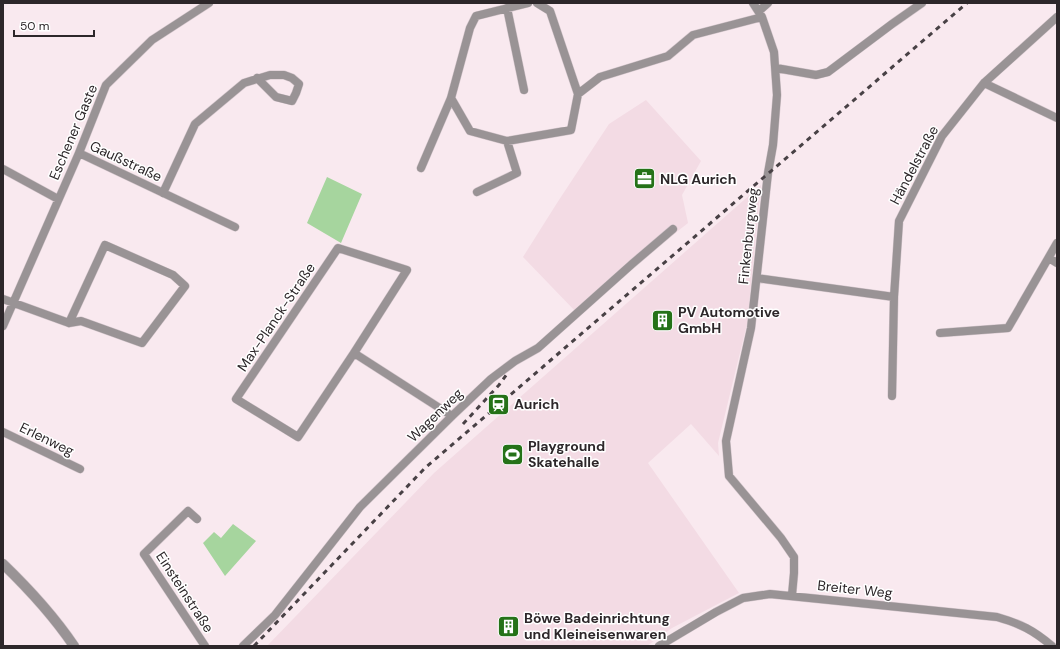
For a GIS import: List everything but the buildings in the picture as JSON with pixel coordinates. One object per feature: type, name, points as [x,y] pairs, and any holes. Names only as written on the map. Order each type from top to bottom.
[{"type":"street","name":"Eschener Gaste","points":[[3,326],[106,85],[152,40],[208,3]]},
{"type":"street","points":[[421,168],[451,98],[470,28],[476,16],[528,3]]},
{"type":"street","points":[[451,98],[470,131],[507,141],[571,130],[578,94],[550,11],[537,3]]},
{"type":"street","name":"Finkenburgweg","points":[[753,3],[760,14],[774,52],[777,95],[773,145],[768,173],[751,328],[726,441],[729,476],[781,538],[794,557],[792,595]]},
{"type":"street","points":[[578,94],[600,77],[668,56],[693,35],[760,14],[768,3]]},
{"type":"street","points":[[776,68],[816,75],[828,72],[922,3]]},
{"type":"street","points":[[508,8],[524,90]]},
{"type":"street","name":"Händelstraße","points":[[892,396],[894,297],[900,221],[942,136],[984,83],[1057,17]]},
{"type":"street","name":"Gaußstraße","points":[[163,193],[195,124],[244,83],[257,78],[270,75],[284,75],[292,78],[299,84],[292,101],[276,97],[257,78]]},
{"type":"street","points":[[984,83],[1057,118]]},
{"type":"street","points":[[477,192],[517,173],[507,141]]},
{"type":"street","name":"Gaußstraße","points":[[78,153],[235,227]]},
{"type":"street","name":"Eschener Gaste","points":[[3,169],[58,199]]},
{"type":"street","name":"Wagenweg","points":[[243,646],[274,615],[360,507],[452,416],[491,379],[515,361],[538,348],[632,264],[673,230]]},
{"type":"street","points":[[940,333],[1008,328],[1057,243]]},
{"type":"street","points":[[3,299],[69,323],[81,321],[142,343],[185,286],[173,275],[105,245],[69,323]]},
{"type":"street","name":"Max-Planck-Straße","points":[[338,248],[407,270],[354,353],[298,436],[236,399],[338,248]]},
{"type":"street","points":[[1049,258],[1057,263]]},
{"type":"street","points":[[757,278],[894,297]]},
{"type":"street","points":[[354,353],[452,416]]},
{"type":"street","name":"Erlenweg","points":[[3,432],[80,469]]},
{"type":"street","name":"Einsteinstraße","points":[[197,519],[188,511],[144,554],[205,646]]},
{"type":"street","points":[[3,564],[32,592],[61,627],[74,646]]},
{"type":"street","name":"Breiter Weg","points":[[659,646],[716,612],[743,598],[770,594],[792,595],[997,617],[1017,623],[1038,634],[1052,646]]},
{"type":"shaded area","points":[[646,100],[701,161],[682,195],[688,223],[576,312],[523,257],[609,124]]},
{"type":"shaded area","points":[[761,185],[747,324],[718,443],[719,456],[691,424],[648,463],[739,593],[672,628],[647,646],[267,646],[434,473]]},
{"type":"green space","points":[[327,177],[362,194],[341,243],[307,223]]},
{"type":"green space","points":[[233,524],[256,541],[225,576],[203,543],[214,532],[221,538]]},
{"type":"railway","points":[[254,646],[425,468],[967,3]]},
{"type":"railway","points":[[463,424],[499,385],[507,374]]},
{"type":"place","name":"NLG Aurich","points":[[644,179]]},
{"type":"place","name":"PV Automotive GmbH","points":[[662,320]]},
{"type":"place","name":"Aurich","points":[[499,404]]},
{"type":"place","name":"Playground Skatehalle","points":[[513,454]]},
{"type":"place","name":"Böwe Badeinrichtung und Kleineisenwaren","points":[[508,626]]}]
